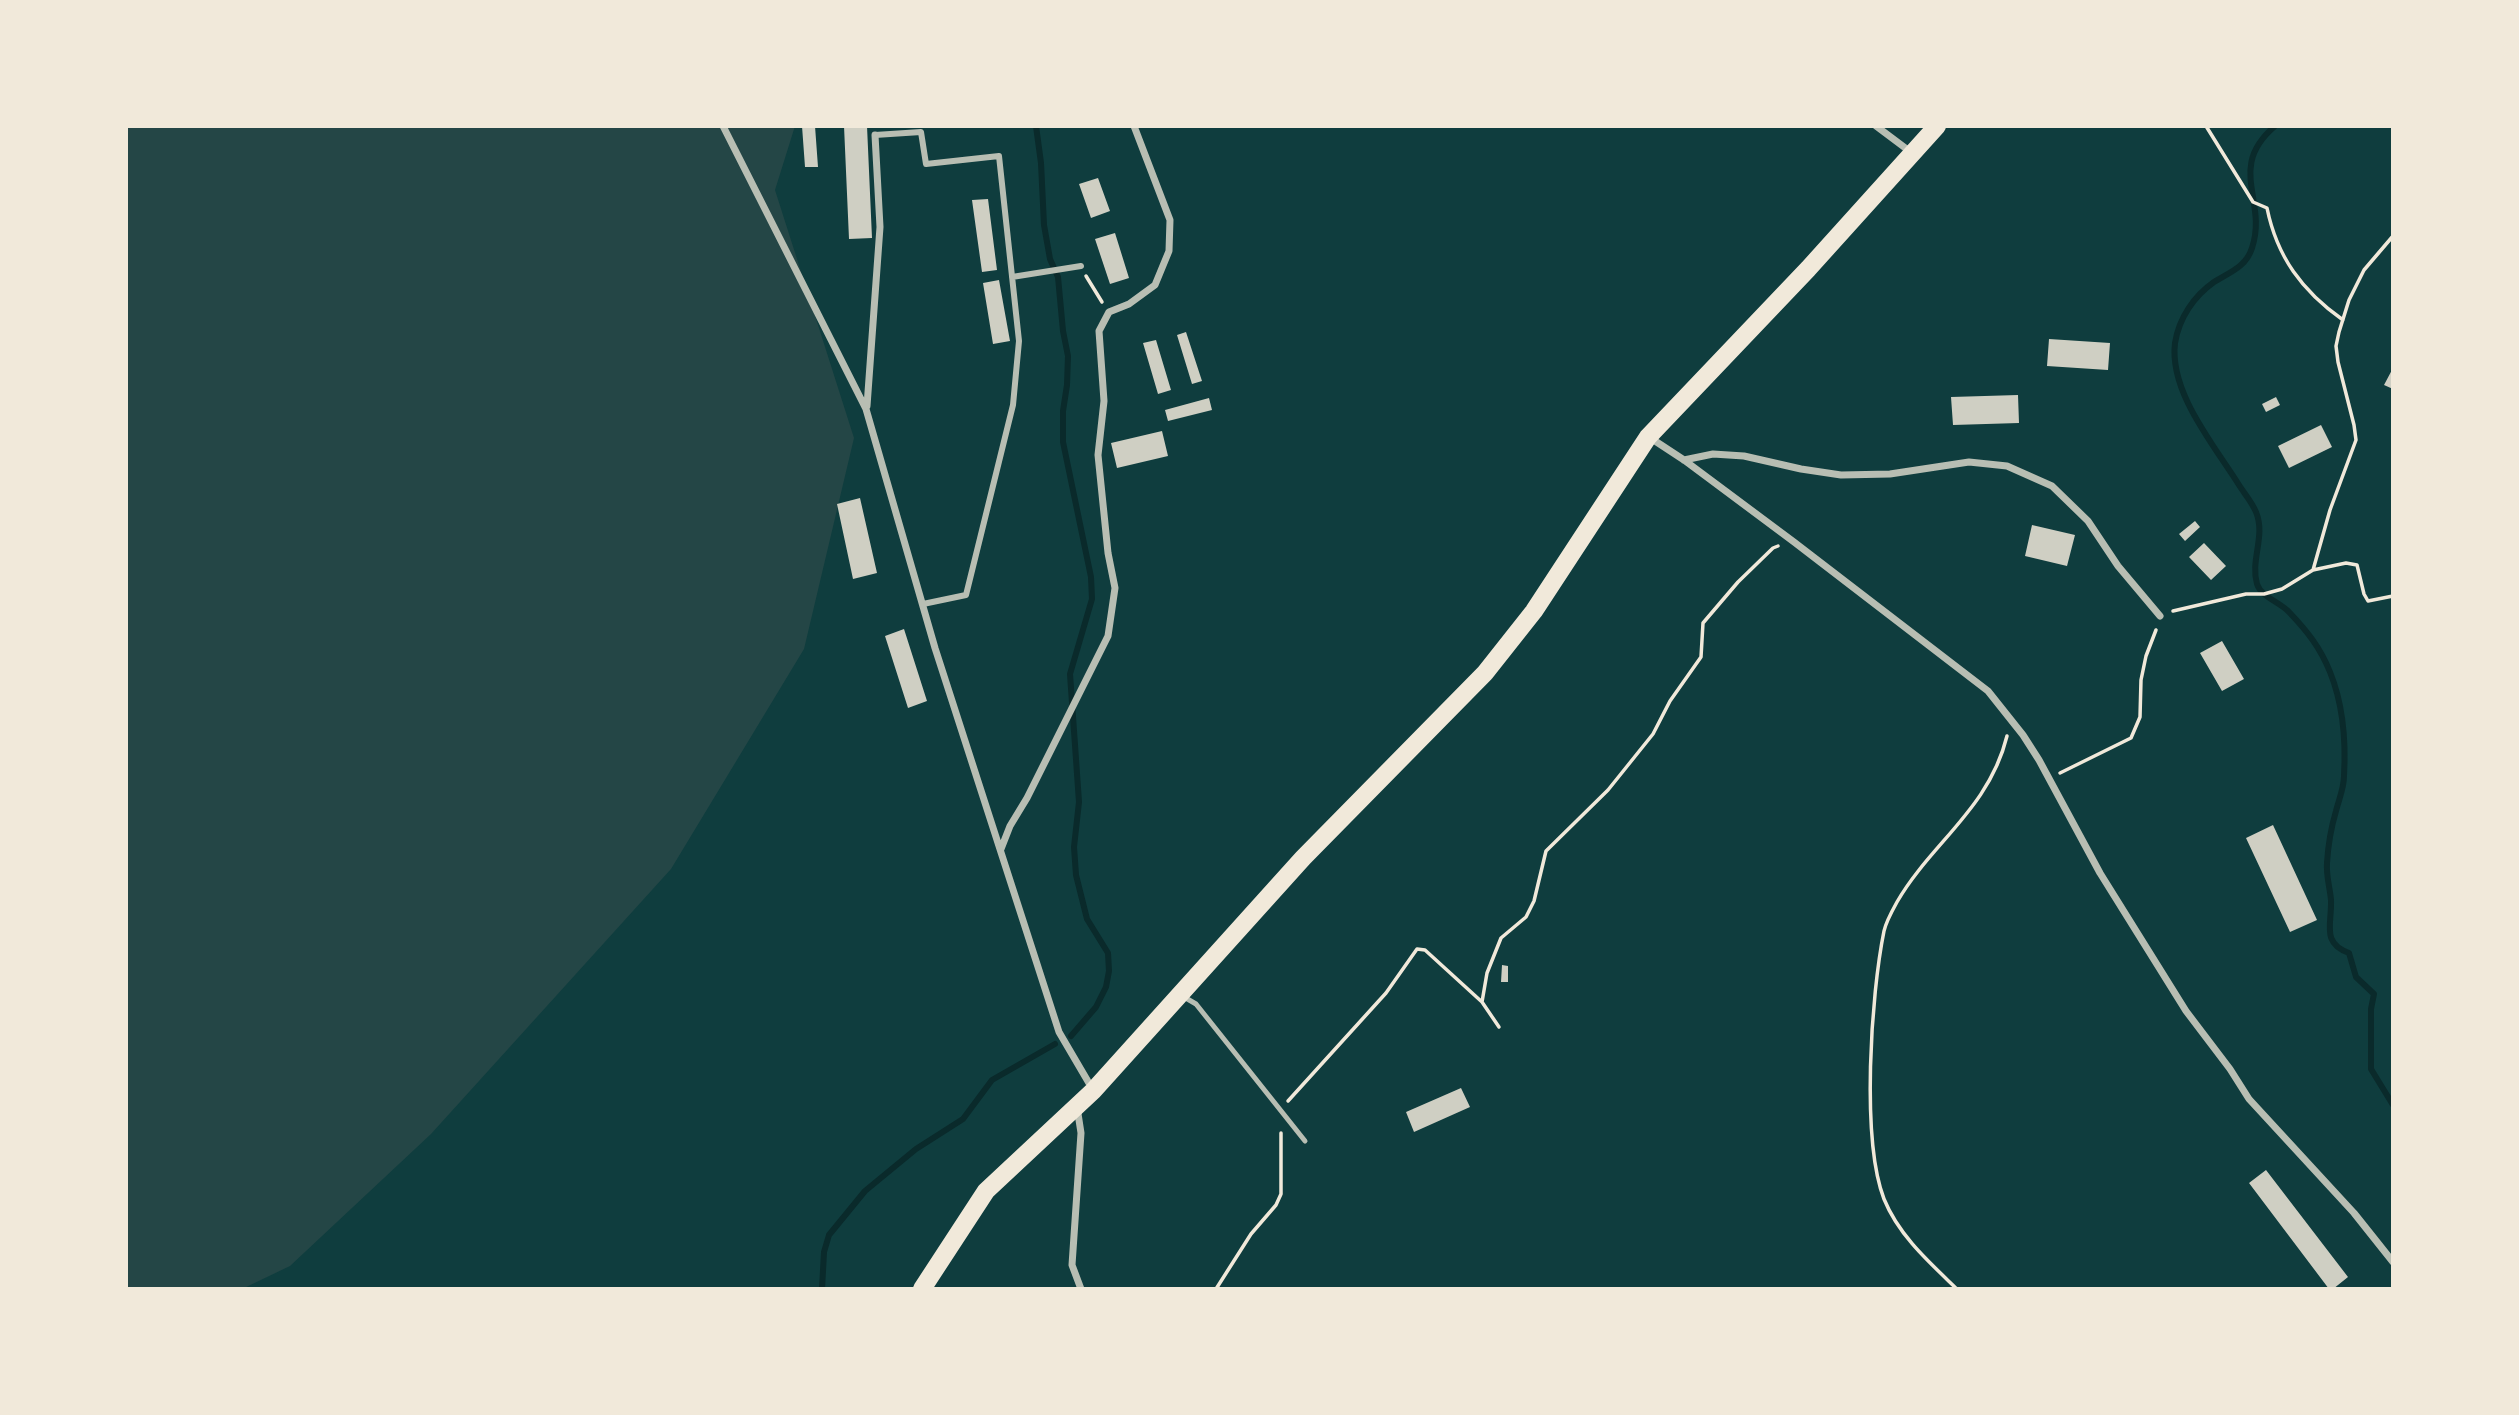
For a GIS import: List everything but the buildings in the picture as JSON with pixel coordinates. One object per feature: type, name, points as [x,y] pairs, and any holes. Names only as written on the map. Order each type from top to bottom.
[{"type":"main road","points":[[922,1289],[986,1191],[1093,1091],[1303,858],[1485,673],[1534,611],[1648,437],[1937,126]]},
{"type":"street","points":[[723,126],[866,409],[922,604],[1059,1032],[1093,1091]]},
{"type":"street","points":[[1000,849],[1108,636],[1114,611],[1115,588],[1108,553],[1098,455],[1104,410],[1099,331],[1109,312],[1129,303],[1155,285],[1171,244],[1170,220],[1134,126]]},
{"type":"street","points":[[1876,126],[1913,154]]},
{"type":"street","points":[[866,409],[880,227],[875,135],[921,132],[926,164],[999,156],[1019,341],[1013,405],[965,595],[922,604]]},
{"type":"street","points":[[1012,277],[1081,267]]},
{"type":"street","points":[[1648,437],[1684,460],[1794,542],[1988,691],[2023,735],[2100,873],[2186,1011],[2249,1099],[2354,1213],[2393,1262]]},
{"type":"street","points":[[1684,460],[1713,454],[1744,456],[1841,475],[1890,474],[1969,462],[2007,466],[2052,486],[2088,522],[2118,566],[2160,616]]},
{"type":"street","points":[[1077,1107],[1082,1133],[1072,1265],[1081,1289]]},
{"type":"lane","points":[[1181,995],[1196,1004],[1305,1141]]},
{"type":"path","points":[[2206,126],[2253,202],[2267,208],[2277,246],[2294,272],[2320,304],[2343,320]]},
{"type":"path","points":[[2313,570],[2330,510],[2356,440],[2336,346],[2349,300],[2364,270],[2393,236]]},
{"type":"path","points":[[1081,267],[1109,312]]},
{"type":"path","points":[[1482,1002],[1487,973],[1501,938],[1526,917],[1534,901],[1546,850],[1608,790],[1653,734],[1670,701],[1701,657],[1703,623],[1713,610],[1773,548],[1794,542]]},
{"type":"path","points":[[2048,778],[2131,738],[2140,717],[2141,680],[2146,656],[2160,616],[2246,594],[2264,594],[2282,589],[2313,570],[2346,563],[2357,565],[2368,601],[2393,596]]},
{"type":"path","points":[[1957,1289],[1931,1266],[1911,1242],[1885,1201],[1877,1177],[1873,1146],[1873,1016],[1884,928],[1912,879],[1962,822],[1985,787],[2002,755],[2008,730],[2007,713]]},
{"type":"path","points":[[1216,1289],[1251,1234],[1276,1205],[1281,1194],[1279,1110],[1386,993],[1417,949],[1425,950],[1482,1002],[1499,1027]]},
{"type":"shaded area","points":[[126,126],[795,126],[775,190],[854,438],[804,649],[671,869],[431,1134],[290,1266],[242,1289],[126,1289]]},
{"type":"waterway","points":[[1036,126],[1044,225],[1050,259],[1058,277],[1068,356],[1063,442],[1091,577],[1092,599],[1070,674],[1079,802],[1074,847],[1076,875],[1087,919],[1108,953],[1109,971],[1106,987],[1096,1007],[1071,1036]]},
{"type":"waterway","points":[[2275,126],[2261,141],[2253,156],[2250,170],[2256,231],[2252,248],[2246,260],[2214,282],[2188,308],[2177,334],[2175,362],[2179,380],[2195,417],[2256,512],[2259,530],[2255,575],[2259,589],[2285,608],[2307,633],[2322,655],[2338,697],[2343,723],[2345,763],[2343,785],[2327,857],[2331,900],[2330,932],[2335,944],[2349,953],[2356,977],[2374,994],[2371,1009],[2371,1069],[2393,1105]]},
{"type":"waterway","points":[[822,1289],[824,1252],[829,1235],[865,1191],[916,1149],[963,1119],[992,1080],[1055,1044]]}]
